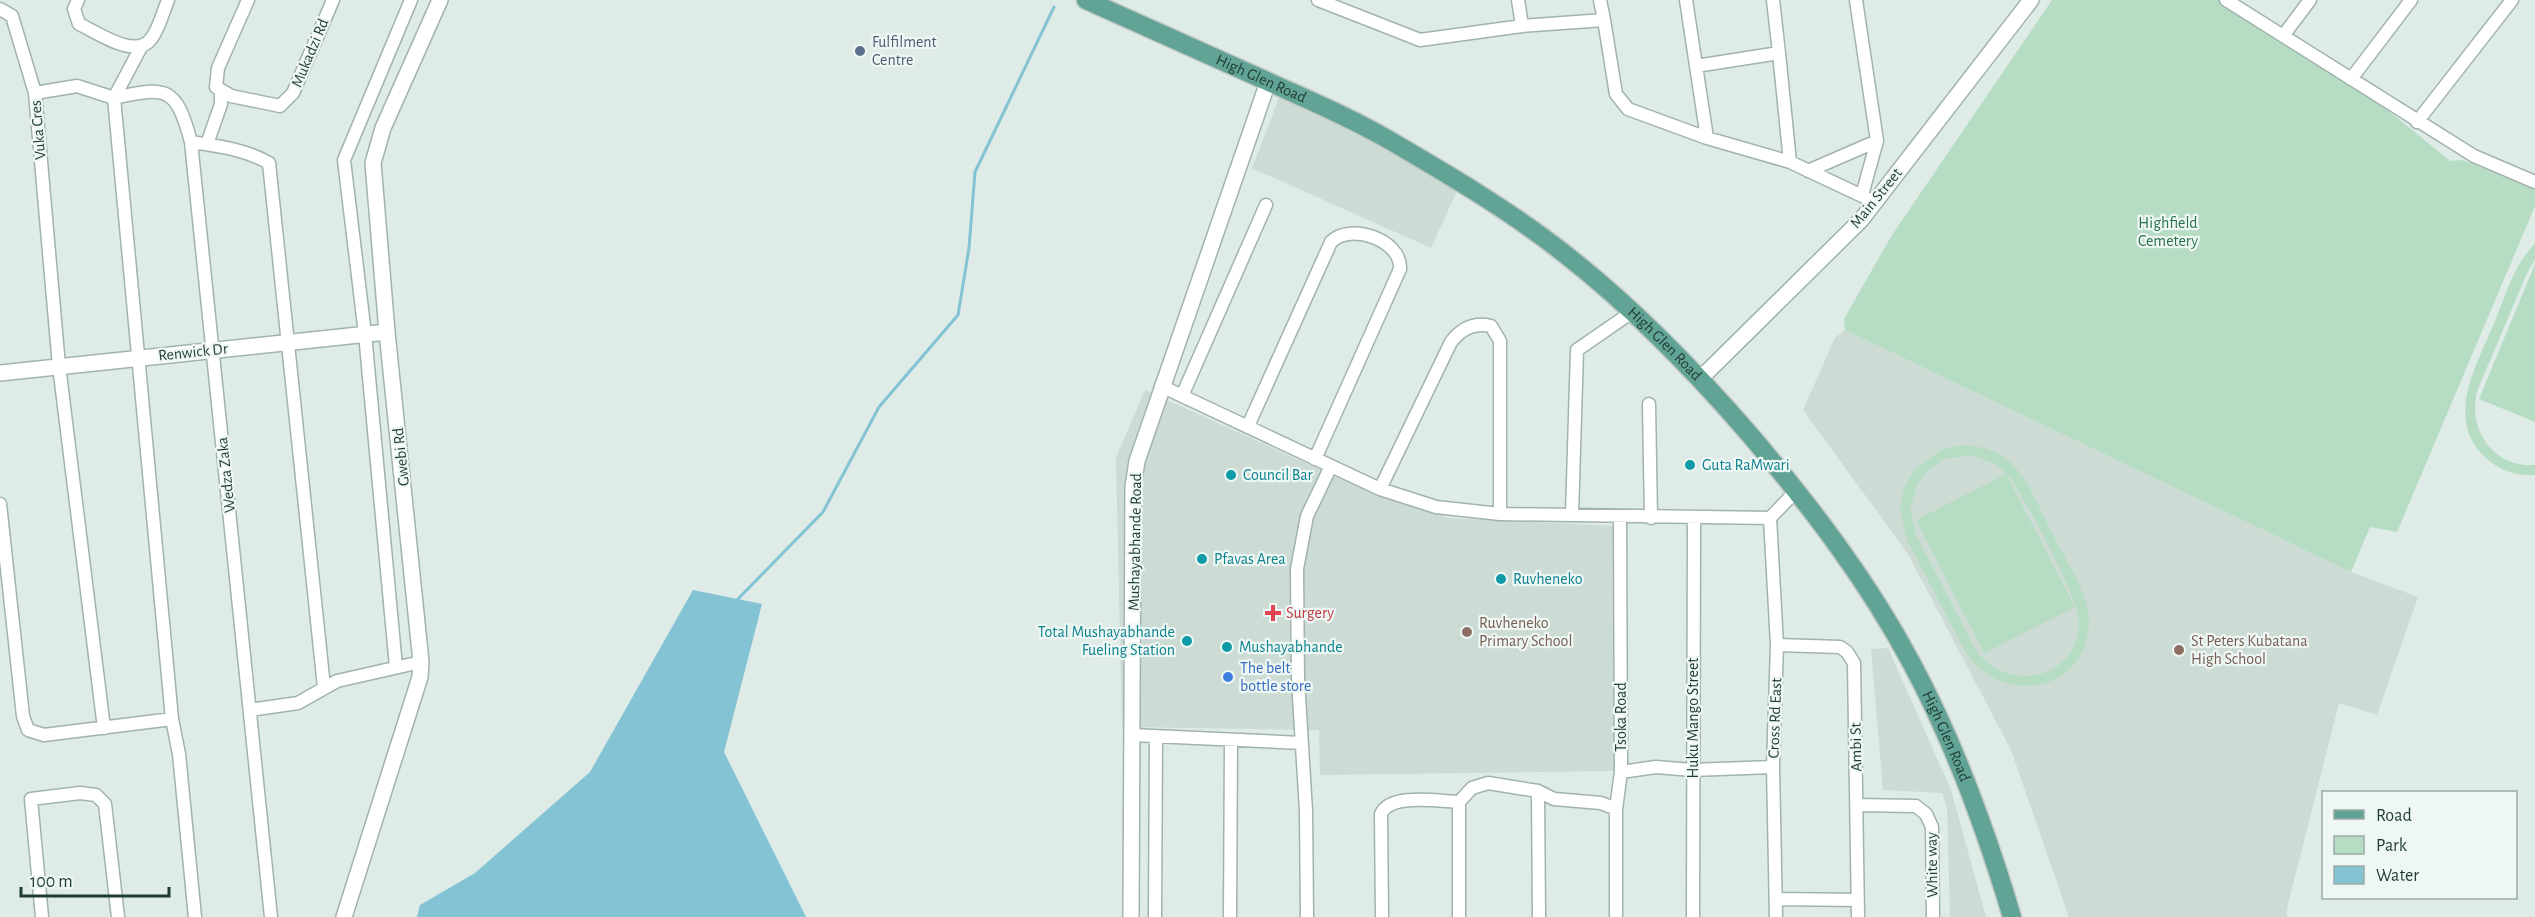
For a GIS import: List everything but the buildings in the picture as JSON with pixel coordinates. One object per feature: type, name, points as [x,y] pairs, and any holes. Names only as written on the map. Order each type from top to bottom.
[{"type":"main road","name":"High Glen Road","points":[[1086,0],[1268,81],[1387,139],[1456,181],[1563,252],[1632,312],[1701,378],[1797,490],[1842,551],[1911,662],[1939,718],[1988,839],[2012,917]]},
{"type":"street","points":[[78,0],[74,9],[79,24],[131,47],[141,47]]},
{"type":"street","points":[[168,0],[151,39],[141,47],[114,98],[172,719],[180,765],[195,917]]},
{"type":"street","points":[[207,144],[221,105],[218,68],[248,0]]},
{"type":"street","name":"Mukadzi Rd","points":[[219,90],[279,106],[293,93],[333,0]]},
{"type":"street","points":[[396,667],[364,334],[344,159],[411,0]]},
{"type":"street","name":"Gwebi Rd","points":[[344,917],[417,691],[421,662],[373,173],[374,152],[440,0]]},
{"type":"street","points":[[1318,0],[1420,40],[1522,26],[1604,20]]},
{"type":"street","points":[[1518,0],[1522,26]]},
{"type":"street","points":[[1600,0],[1616,94],[1628,109],[1707,138],[1790,162],[1868,198],[1877,141],[1856,0]]},
{"type":"street","points":[[1686,0],[1707,138]]},
{"type":"street","points":[[1773,0],[1790,162]]},
{"type":"street","name":"Main Street","points":[[1701,378],[1861,220],[1868,198],[2031,0]]},
{"type":"street","points":[[2226,0],[2474,156],[2535,182]]},
{"type":"street","points":[[2283,36],[2310,0]]},
{"type":"street","points":[[2351,79],[2411,0]]},
{"type":"street","points":[[2417,122],[2512,0]]},
{"type":"street","points":[[0,9],[12,16],[35,93]]},
{"type":"street","points":[[1696,66],[1779,53]]},
{"type":"street","name":"Mushayabhande Road","points":[[1131,917],[1133,486],[1137,460],[1268,81]]},
{"type":"street","name":"Vuka Cres","points":[[104,728],[58,366],[35,93],[77,86],[114,98]]},
{"type":"street","name":"Wedza Zaka","points":[[114,98],[146,91],[169,96],[183,110],[191,142],[271,917]]},
{"type":"street","points":[[1808,171],[1877,141]]},
{"type":"street","points":[[191,142],[253,154],[269,163],[324,687]]},
{"type":"street","points":[[1182,396],[1266,205]]},
{"type":"street","points":[[1248,426],[1331,242],[1338,235],[1347,232],[1369,236],[1385,244],[1399,256],[1400,269],[1315,459]]},
{"type":"street","points":[[1572,515],[1576,350],[1632,312]]},
{"type":"street","points":[[1380,489],[1450,342],[1458,333],[1481,324],[1491,326],[1500,341],[1500,514]]},
{"type":"street","name":"Renwick Dr","points":[[0,373],[387,332]]},
{"type":"street","points":[[1161,386],[1380,489],[1436,507],[1500,514],[1694,519],[1770,518],[1797,490]]},
{"type":"street","points":[[1649,404],[1651,518]]},
{"type":"street","points":[[1307,917],[1298,680],[1297,569],[1308,516],[1331,466]]},
{"type":"street","points":[[0,504],[25,725],[35,734],[44,735],[172,719]]},
{"type":"street","name":"Tsoka Road","points":[[1616,917],[1616,809],[1621,772],[1620,517]]},
{"type":"street","name":"Cross Rd East","points":[[1770,518],[1777,645],[1773,767],[1776,917]]},
{"type":"street","name":"Huku Mango Street","points":[[1693,917],[1694,519]]},
{"type":"street","name":"Ambi St","points":[[1777,645],[1840,646],[1854,663],[1858,805],[1857,917]]},
{"type":"street","points":[[250,710],[298,703],[337,681],[421,662]]},
{"type":"street","points":[[1132,735],[1302,743]]},
{"type":"street","points":[[1155,917],[1156,737]]},
{"type":"street","points":[[1230,917],[1231,741]]},
{"type":"street","points":[[1621,772],[1656,767],[1692,770],[1773,767]]},
{"type":"street","points":[[1459,917],[1459,802],[1472,788],[1488,783],[1538,791],[1554,799],[1601,803],[1616,809]]},
{"type":"street","points":[[1538,791],[1539,917]]},
{"type":"street","points":[[42,917],[31,798],[80,794],[96,795],[105,804],[117,917]]},
{"type":"street","points":[[1382,917],[1380,814],[1384,807],[1394,801],[1459,802]]},
{"type":"street","name":"White way","points":[[1858,805],[1916,806],[1926,814],[1932,827],[1933,917]]},
{"type":"street","points":[[1776,899],[1858,900]]},
{"type":"shaded area","points":[[1279,98],[1348,123],[1457,191],[1431,248],[1252,168]]},
{"type":"shaded area","name":"St Peters Kubatana High School","points":[[1845,330],[2351,572],[2418,597],[2377,715],[2339,703],[2287,908],[2287,917],[2069,917],[2011,750],[1908,554],[1803,410],[1835,338]]},
{"type":"shaded area","points":[[1145,390],[1350,483],[1448,518],[1616,526],[1616,771],[1320,775],[1319,730],[1122,727],[1116,458]]},
{"type":"shaded area","points":[[1888,648],[1951,790],[1986,917],[1950,917],[1947,807],[1942,793],[1883,790],[1871,649]]},
{"type":"green space","name":"Highfield Cemetery","points":[[2052,0],[2228,0],[2347,77],[2450,161],[2463,160],[2535,190],[2535,206],[2397,532],[2370,527],[2351,572],[1845,330],[1844,319],[1892,235]]},
{"type":"green space","points":[[2535,244],[2535,259],[2478,389],[2475,403],[2479,431],[2486,442],[2506,460],[2535,465],[2535,475],[2529,475],[2504,470],[2488,460],[2474,445],[2467,428],[2465,410],[2473,374],[2507,290],[2521,261]]},
{"type":"green space","points":[[2535,264],[2535,422],[2479,399]]},
{"type":"green space","points":[[1962,445],[1976,446],[1995,452],[2007,459],[2030,488],[2075,575],[2087,608],[2088,632],[2081,654],[2069,670],[2053,680],[2035,685],[2015,685],[1996,679],[1979,668],[1965,651],[1907,540],[1900,509],[1904,488],[1915,469],[1941,450]],"holes":[[[1972,455],[1997,465],[2010,477],[2028,506],[2077,610],[2079,622],[2075,642],[2066,658],[2053,669],[2037,675],[2020,676],[2003,671],[1987,662],[1974,647],[1916,535],[1910,509],[1918,483],[1929,469],[1945,459]]]},
{"type":"green space","points":[[2006,474],[2075,607],[1984,653],[1916,520]]},
{"type":"water","points":[[693,590],[762,604],[724,752],[806,917],[417,917],[420,905],[475,873],[590,772]]},
{"type":"waterway","points":[[735,602],[823,512],[879,407],[958,315],[969,248],[975,172],[1054,7]]},
{"type":"place","name":"Fulfilment Centre","points":[[860,51]]},
{"type":"place","name":"Guta RaMwari","points":[[1690,465]]},
{"type":"place","name":"Council Bar","points":[[1231,475]]},
{"type":"place","name":"Pfavas Area","points":[[1202,559]]},
{"type":"place","name":"Ruvheneko","points":[[1501,579]]},
{"type":"place","name":"Surgery","points":[[1273,613]]},
{"type":"place","name":"Ruvheneko Primary School","points":[[1467,632]]},
{"type":"place","name":"Total Mushayabhande Fueling Station","points":[[1187,641]]},
{"type":"place","name":"Mushayabhande","points":[[1227,647]]},
{"type":"place","name":"St Peters Kubatana High School","points":[[2179,650]]},
{"type":"place","name":"The belt bottle store","points":[[1228,677]]}]
